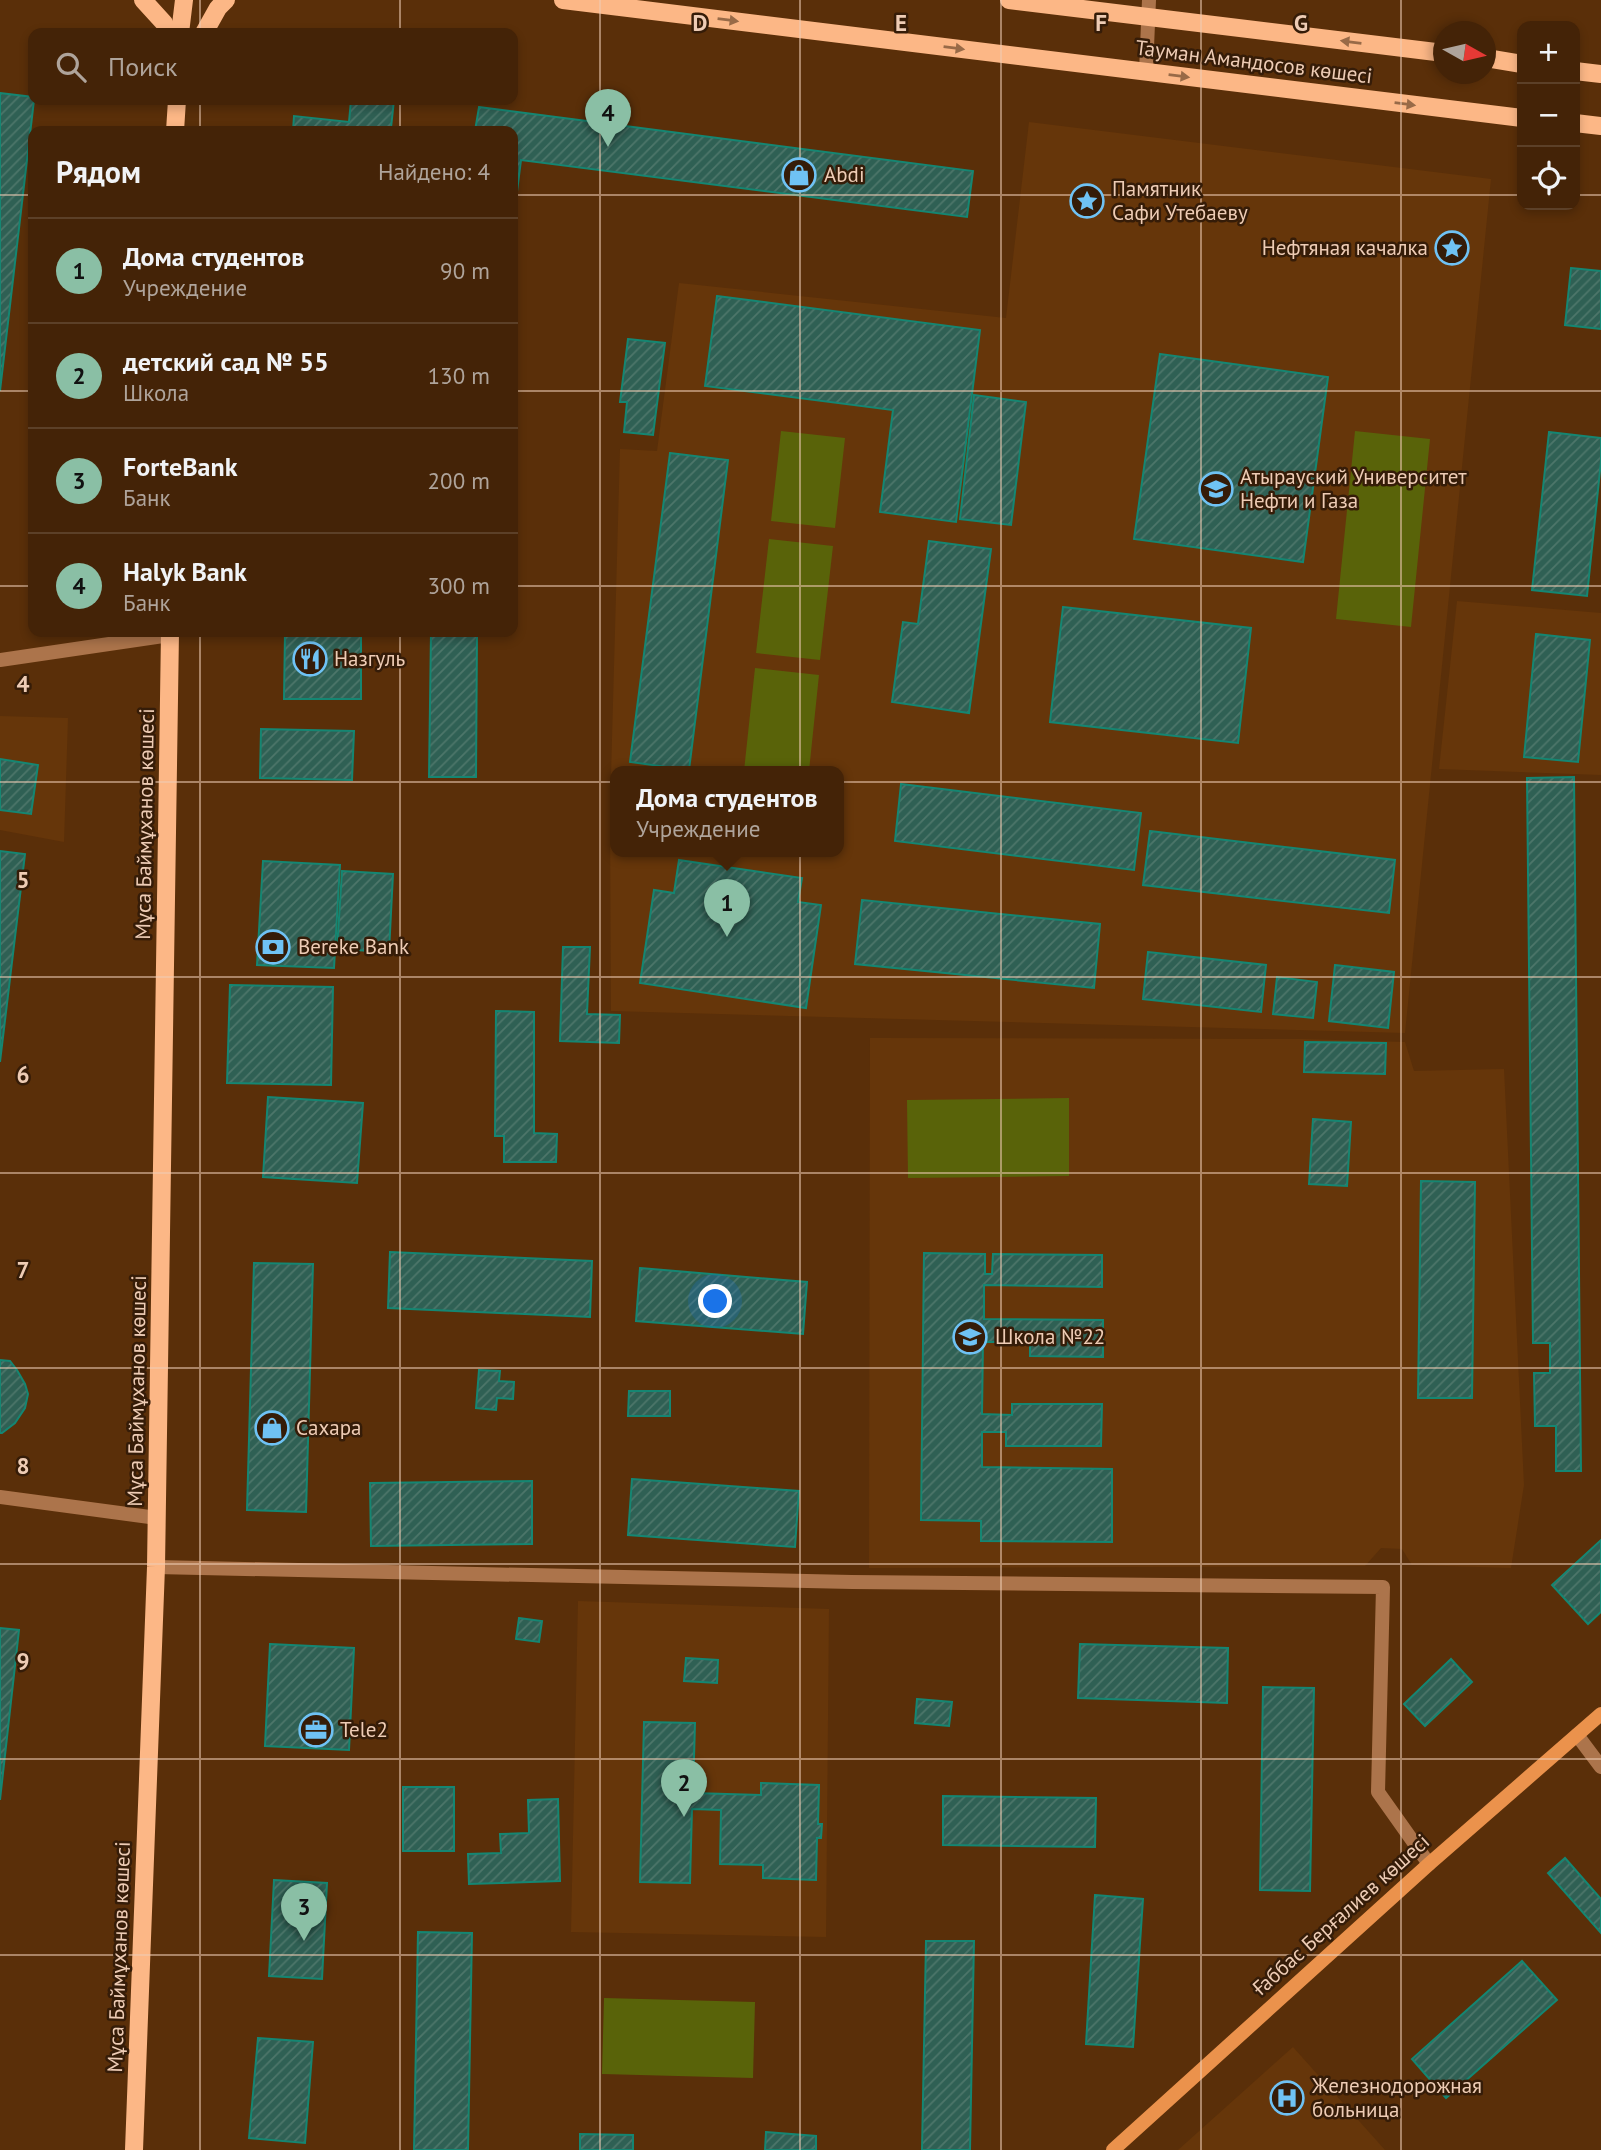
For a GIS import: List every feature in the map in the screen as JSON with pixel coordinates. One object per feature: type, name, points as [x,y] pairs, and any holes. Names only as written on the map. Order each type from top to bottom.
[{"type":"main road","points":[[144,0],[166,28]]},
{"type":"main road","points":[[181,28],[184,0]]},
{"type":"main road","points":[[207,28],[226,0]]},
{"type":"main road","name":"Тауман Амандосов көшесі","points":[[563,0],[1517,117]]},
{"type":"main road","name":"Тауман Амандосов көшесі","points":[[1009,0],[1149,8],[1433,51]]},
{"type":"main road","points":[[1496,60],[1517,63]]},
{"type":"main road","points":[[1580,72],[1601,74]]},
{"type":"main road","points":[[174,126],[177,105]]},
{"type":"main road","points":[[1580,124],[1601,126]]},
{"type":"main road","name":"Мұса Баймұханов көшесі","points":[[134,2150],[156,1567],[170,637]]},
{"type":"main road","name":"Ғаббас Берғалиев көшесі","points":[[1113,2150],[1429,1864],[1601,1714]]},
{"type":"street","points":[[1146,71],[1149,8]]},
{"type":"street","points":[[0,660],[145,637]]},
{"type":"street","points":[[0,1497],[157,1518]]},
{"type":"street","points":[[156,1567],[839,1581],[1383,1587],[1378,1793],[1429,1864]]},
{"type":"street","points":[[1577,1735],[1601,1767]]},
{"type":"shaded area","points":[[1029,122],[1491,179],[1405,1033],[611,1011],[610,857],[844,857],[844,766],[611,766],[620,449],[657,451],[679,283],[1006,318]]},
{"type":"shaded area","points":[[1457,601],[1601,613],[1601,775],[1439,769]]},
{"type":"shaded area","points":[[0,716],[68,718],[64,842],[0,830]]},
{"type":"shaded area","points":[[870,1038],[1303,1039],[1405,1042],[1414,1071],[1504,1069],[1524,1485],[1511,1568],[1412,1565],[1402,1549],[1381,1548],[1365,1566],[869,1568]]},
{"type":"shaded area","points":[[578,1601],[829,1609],[826,1937],[571,1932]]},
{"type":"shaded area","name":"Железнодорожная больница","points":[[1293,2047],[1385,2150],[1178,2150]]},
{"type":"green space","points":[[781,431],[845,438],[835,528],[771,521]]},
{"type":"green space","points":[[1355,431],[1430,439],[1411,627],[1336,619]]},
{"type":"green space","points":[[769,539],[833,546],[820,660],[756,653]]},
{"type":"green space","points":[[755,668],[819,675],[810,766],[745,766]]},
{"type":"green space","points":[[1069,1098],[1069,1176],[908,1178],[907,1100]]},
{"type":"green space","points":[[604,1998],[755,2002],[753,2078],[602,2074]]},
{"type":"building","points":[[0,93],[28,96],[28,105],[33,105],[31,126],[28,126],[28,151],[0,391]]},
{"type":"building","points":[[351,105],[393,105],[391,126],[293,126],[294,116],[349,122]]},
{"type":"building","points":[[479,107],[973,171],[967,217],[521,160],[518,184],[518,126],[476,126]]},
{"type":"building","points":[[1571,268],[1601,271],[1601,329],[1565,325]]},
{"type":"building","points":[[717,296],[980,330],[956,522],[880,512],[893,410],[705,386]]},
{"type":"building","points":[[628,339],[665,343],[653,435],[624,432],[627,402],[620,402]]},
{"type":"building","points":[[1160,354],[1328,377],[1303,562],[1134,539]]},
{"type":"building","points":[[974,395],[1026,402],[1011,525],[960,519]]},
{"type":"building","points":[[1549,432],[1601,438],[1587,596],[1532,590]]},
{"type":"building","points":[[670,453],[728,460],[690,766],[630,762]]},
{"type":"building","points":[[929,541],[991,549],[969,713],[892,702],[903,622],[918,624]]},
{"type":"building","points":[[1063,607],[1251,628],[1238,743],[1050,722]]},
{"type":"building","points":[[1536,634],[1590,640],[1578,762],[1524,757]]},
{"type":"building","points":[[285,637],[361,637],[361,699],[284,699]]},
{"type":"building","points":[[431,637],[477,637],[476,777],[429,777]]},
{"type":"building","points":[[261,729],[354,731],[352,780],[260,778]]},
{"type":"building","points":[[0,759],[38,765],[31,814],[0,810]]},
{"type":"building","points":[[1574,777],[1581,1471],[1556,1471],[1556,1426],[1535,1426],[1534,1373],[1550,1373],[1550,1343],[1533,1343],[1527,778]]},
{"type":"building","points":[[901,784],[1141,813],[1134,870],[895,841]]},
{"type":"building","points":[[1150,831],[1395,860],[1389,913],[1143,885]]},
{"type":"building","points":[[0,851],[25,854],[0,1062]]},
{"type":"building","points":[[679,860],[802,878],[798,902],[821,905],[806,1008],[640,983],[654,890],[674,893]]},
{"type":"building","points":[[263,861],[340,865],[334,968],[257,965]]},
{"type":"building","points":[[342,871],[393,874],[389,952],[337,949]]},
{"type":"building","points":[[862,900],[1100,924],[1094,988],[855,964]]},
{"type":"building","points":[[563,947],[590,947],[587,1014],[620,1015],[619,1043],[560,1041]]},
{"type":"building","points":[[1148,952],[1266,965],[1261,1012],[1143,999]]},
{"type":"building","points":[[1335,965],[1394,972],[1388,1028],[1329,1021]]},
{"type":"building","points":[[1277,977],[1317,982],[1313,1018],[1273,1014]]},
{"type":"building","points":[[230,985],[333,987],[331,1085],[227,1083]]},
{"type":"building","points":[[496,1011],[534,1012],[534,1133],[557,1134],[556,1162],[504,1162],[504,1136],[495,1136]]},
{"type":"building","points":[[1305,1042],[1386,1043],[1385,1074],[1304,1072]]},
{"type":"building","points":[[268,1097],[363,1103],[357,1183],[263,1177]]},
{"type":"building","points":[[1313,1119],[1351,1122],[1347,1186],[1309,1184]]},
{"type":"building","points":[[1421,1181],[1475,1182],[1472,1398],[1418,1398]]},
{"type":"building","points":[[390,1252],[592,1261],[590,1317],[388,1308]]},
{"type":"building","points":[[924,1253],[985,1254],[985,1274],[992,1274],[993,1254],[1102,1255],[1102,1287],[984,1285],[984,1319],[1103,1320],[1103,1357],[1030,1356],[1030,1342],[983,1342],[982,1414],[1012,1415],[1012,1404],[1102,1404],[1101,1446],[1006,1446],[1006,1432],[982,1432],[982,1467],[1112,1469],[1112,1542],[981,1541],[981,1521],[921,1520]]},
{"type":"building","points":[[254,1263],[313,1264],[306,1512],[247,1510]]},
{"type":"building","points":[[640,1268],[807,1282],[803,1334],[636,1321]]},
{"type":"building","points":[[0,1360],[10,1361],[25,1384],[28,1394],[25,1408],[15,1423],[2,1433],[0,1433]]},
{"type":"building","points":[[479,1370],[500,1371],[499,1381],[514,1382],[513,1399],[497,1398],[496,1410],[476,1408]]},
{"type":"building","points":[[629,1391],[670,1391],[670,1416],[628,1416]]},
{"type":"building","points":[[632,1479],[799,1491],[795,1547],[628,1535]]},
{"type":"building","points":[[532,1481],[532,1544],[371,1546],[370,1483]]},
{"type":"building","points":[[1601,1540],[1601,1612],[1588,1624],[1552,1585]]},
{"type":"building","points":[[519,1618],[542,1621],[539,1642],[516,1639]]},
{"type":"building","points":[[0,1628],[19,1630],[0,1800]]},
{"type":"building","points":[[270,1644],[354,1648],[349,1750],[265,1746]]},
{"type":"building","points":[[1080,1644],[1228,1648],[1227,1703],[1078,1698]]},
{"type":"building","points":[[686,1658],[718,1660],[717,1683],[684,1681]]},
{"type":"building","points":[[1451,1659],[1472,1682],[1425,1726],[1404,1704]]},
{"type":"building","points":[[1263,1687],[1314,1688],[1310,1891],[1260,1890]]},
{"type":"building","points":[[917,1699],[952,1702],[949,1726],[915,1723]]},
{"type":"building","points":[[644,1722],[695,1723],[693,1793],[761,1795],[761,1783],[819,1785],[818,1824],[822,1824],[821,1838],[817,1838],[816,1880],[763,1878],[763,1865],[720,1864],[721,1810],[692,1809],[690,1883],[640,1882]]},
{"type":"building","points":[[403,1787],[454,1787],[454,1851],[403,1851]]},
{"type":"building","points":[[943,1796],[1096,1798],[1095,1847],[943,1845]]},
{"type":"building","points":[[558,1799],[560,1881],[469,1884],[468,1854],[501,1853],[500,1834],[529,1833],[528,1800]]},
{"type":"building","points":[[1565,1858],[1601,1899],[1601,1933],[1548,1873]]},
{"type":"building","points":[[274,1880],[327,1883],[322,1979],[269,1976]]},
{"type":"building","points":[[1095,1895],[1143,1899],[1133,2047],[1086,2044]]},
{"type":"building","points":[[418,1932],[472,1933],[468,2150],[414,2150]]},
{"type":"building","points":[[926,1941],[974,1941],[970,2150],[922,2150]]},
{"type":"building","points":[[1522,1961],[1557,2000],[1446,2098],[1412,2059]]},
{"type":"building","points":[[258,2038],[313,2042],[305,2143],[249,2138]]},
{"type":"building","points":[[766,2132],[816,2136],[816,2150],[765,2150]]},
{"type":"building","points":[[580,2134],[633,2135],[633,2150],[580,2150]]},
{"type":"place","name":"Halyk Bank","points":[[608,147]]},
{"type":"place","name":"Abdi","points":[[799,175]]},
{"type":"place","name":"Памятник Сафи Утебаеву","points":[[1087,201]]},
{"type":"place","name":"Нефтяная качалка","points":[[1452,248]]},
{"type":"place","name":"Атырауский Университет Нефти и Газа","points":[[1216,489]]},
{"type":"place","name":"Назгуль","points":[[310,659]]},
{"type":"place","name":"Дома студентов","points":[[727,937]]},
{"type":"place","name":"Bereke Bank","points":[[273,947]]},
{"type":"place","name":"Школа №22","points":[[970,1337]]},
{"type":"place","name":"Сахара","points":[[272,1428]]},
{"type":"place","name":"Tele2","points":[[316,1730]]},
{"type":"place","name":"детский сад № 55","points":[[684,1817]]},
{"type":"place","name":"ForteBank","points":[[304,1941]]},
{"type":"place","name":"Железнодорожная больница","points":[[1287,2098]]}]
